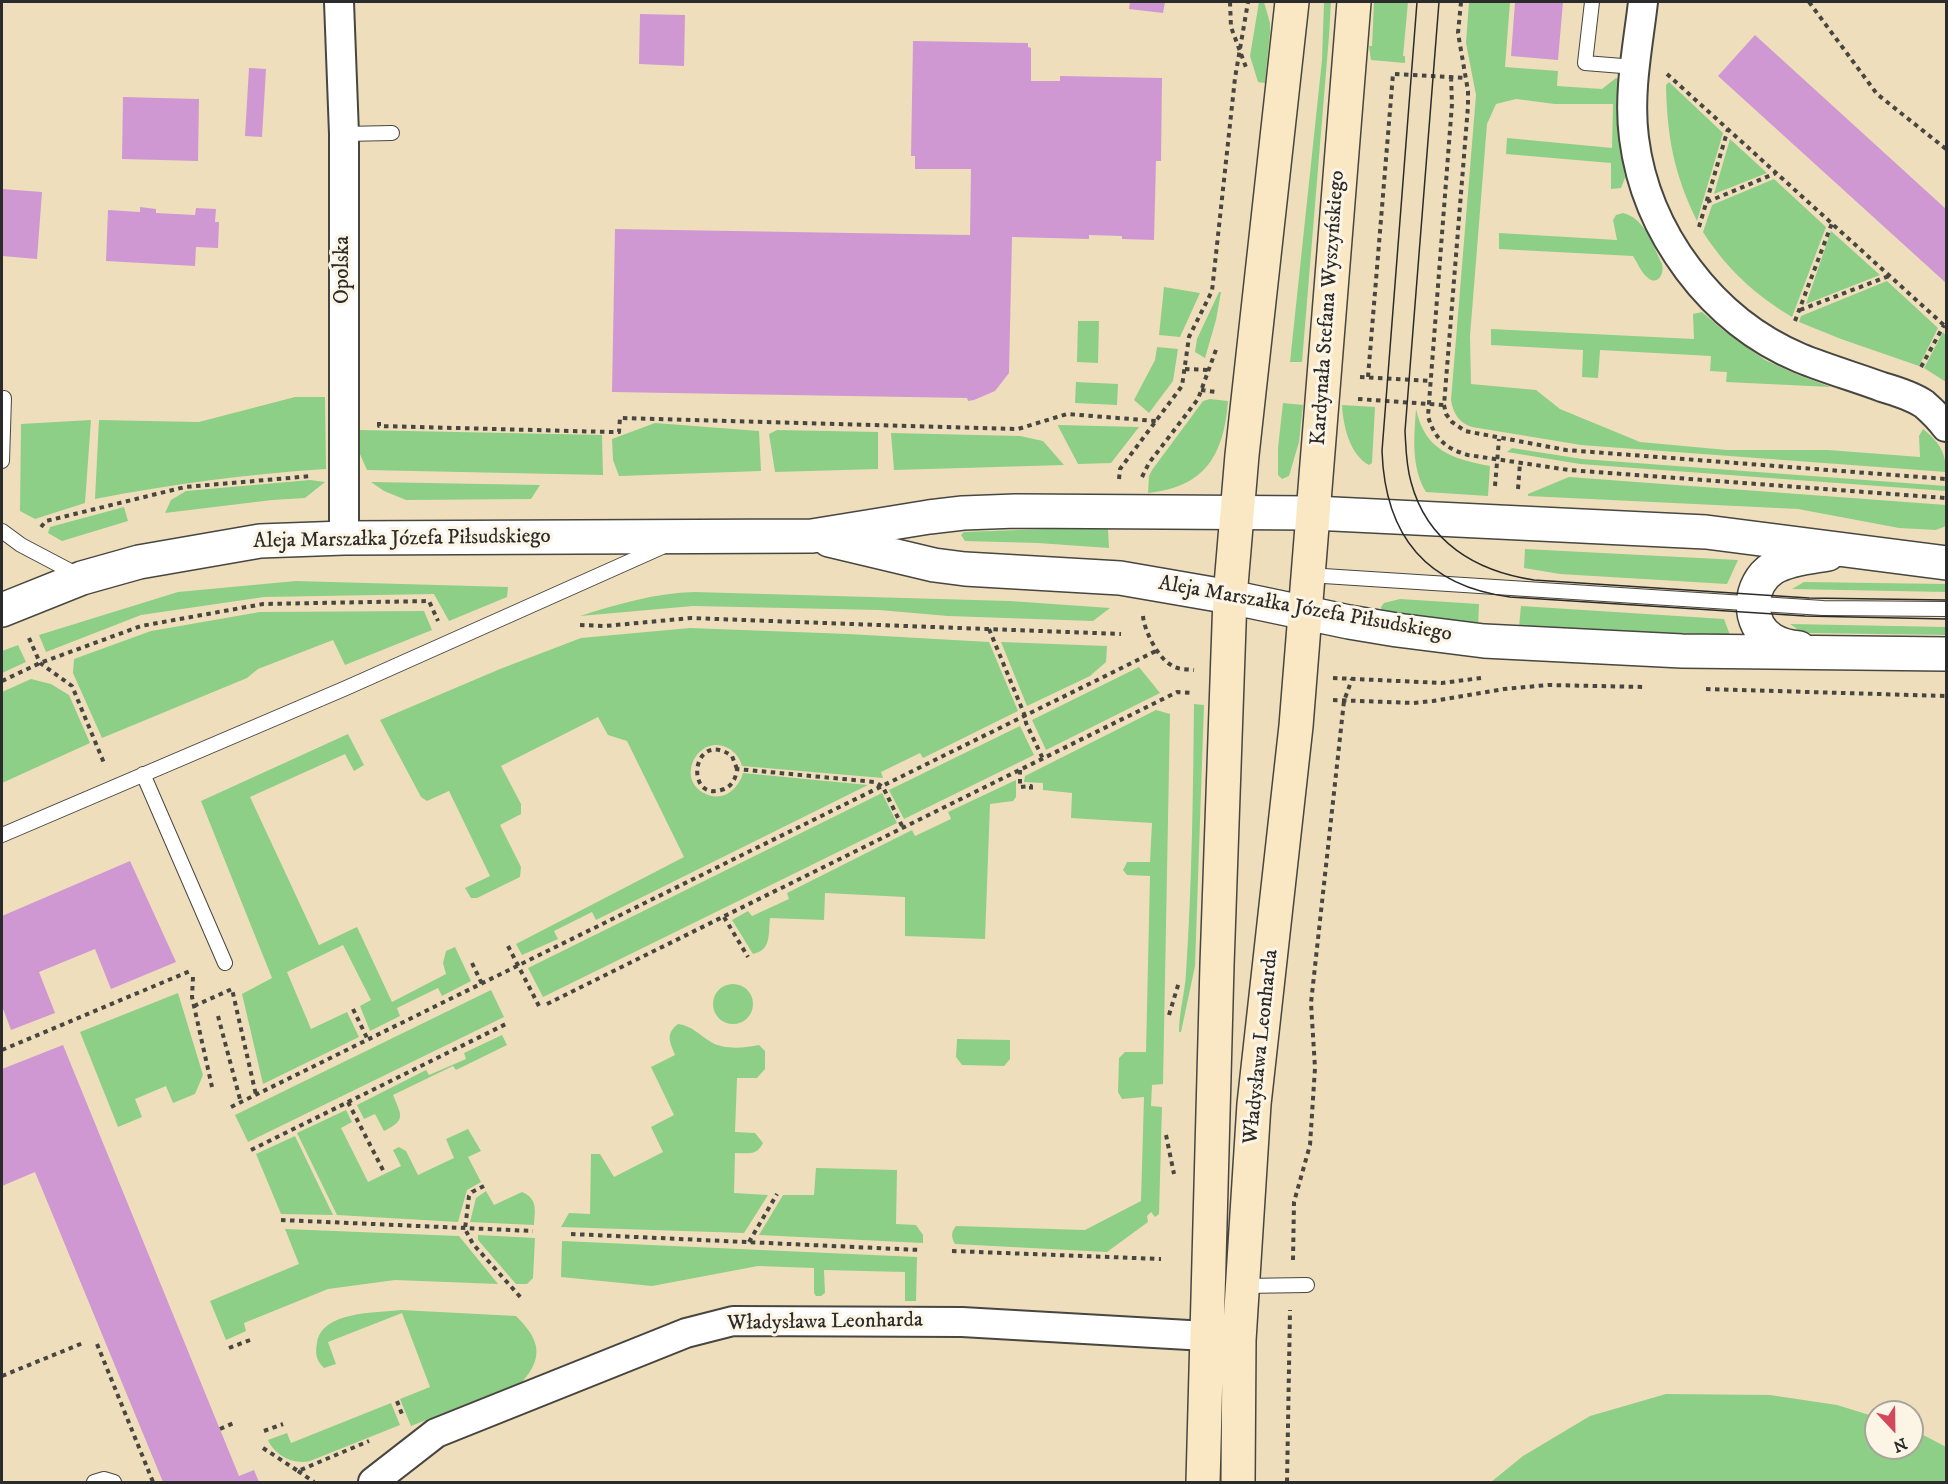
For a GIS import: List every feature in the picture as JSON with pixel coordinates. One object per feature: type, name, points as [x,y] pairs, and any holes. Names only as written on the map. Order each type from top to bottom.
[{"type":"main road","name":"Kardynała Stefana Wyszyńskiego","points":[[1305,614],[1354,2]]},
{"type":"main road","points":[[1230,597],[1236,512],[1291,6]]},
{"type":"main road","name":"Władysława Leonharda","points":[[1203,1482],[1230,597]]},
{"type":"main road","name":"Władysława Leonharda","points":[[1238,1482],[1239,1340],[1254,1104],[1292,768],[1305,614]]},
{"type":"street","name":"Opolska","points":[[339,2],[344,134],[344,538]]},
{"type":"street","points":[[1643,2],[1648,68],[1633,101],[1634,138],[1643,176],[1660,221],[1675,250],[1709,295],[1736,319],[1776,347],[1904,394],[1923,404],[1947,427]]},
{"type":"street","name":"Aleja Marszałka Józefa Piłsudskiego","points":[[2,610],[82,578],[139,562],[260,541],[344,538],[812,536],[963,513],[1075,510],[1313,513],[1706,532],[1947,563]]},
{"type":"street","name":"Aleja Marszałka Józefa Piłsudskiego","points":[[812,536],[934,565],[965,569],[1120,578],[1397,630],[1484,641],[1682,651],[1947,654]]},
{"type":"street","points":[[1821,652],[1784,646],[1770,639],[1757,622],[1753,604],[1754,594],[1760,580],[1772,569],[1784,563],[1847,549]]},
{"type":"street","name":"Władysława Leonharda","points":[[373,1482],[436,1433],[686,1333],[733,1321],[962,1322],[1206,1336]]},
{"type":"lane","points":[[1592,2],[1585,63],[1648,68]]},
{"type":"lane","points":[[344,134],[392,133]]},
{"type":"lane","points":[[2,461],[4,398]]},
{"type":"lane","points":[[2,531],[21,545],[82,578]]},
{"type":"lane","points":[[2,835],[346,688],[686,536]]},
{"type":"lane","points":[[1308,575],[1824,608],[1947,609]]},
{"type":"lane","points":[[143,774],[225,963]]},
{"type":"lane","points":[[1243,1286],[1307,1285]]},
{"type":"lane","points":[[94,1482],[104,1479],[114,1482]]},
{"type":"path","points":[[1230,2],[1231,27],[1250,77]]},
{"type":"path","points":[[1119,480],[1120,469],[1182,386],[1190,337],[1212,291],[1235,78],[1248,2]]},
{"type":"path","points":[[1461,2],[1459,40],[1466,78],[1468,106],[1444,405],[1446,414],[1458,428],[1499,439],[1580,452],[1947,479]]},
{"type":"path","points":[[1809,2],[1877,94],[1947,148]]},
{"type":"path","points":[[1648,68],[1728,129],[1945,326],[1917,374]]},
{"type":"path","points":[[1368,377],[1393,74],[1466,78]]},
{"type":"path","points":[[1451,77],[1452,104],[1428,416],[1430,426],[1444,445],[1462,453],[1569,470],[1947,498]]},
{"type":"path","points":[[1692,226],[1697,235],[1728,129]]},
{"type":"path","points":[[1707,202],[1776,173]]},
{"type":"path","points":[[1793,326],[1832,223]]},
{"type":"path","points":[[1800,310],[1889,276]]},
{"type":"path","points":[[1141,484],[1149,463],[1198,399],[1218,343]]},
{"type":"path","points":[[1185,369],[1220,370]]},
{"type":"path","points":[[1351,376],[1431,381]]},
{"type":"path","points":[[1353,399],[1444,405]]},
{"type":"path","points":[[379,418],[379,426],[610,432],[619,432],[620,418],[1018,429],[1067,414],[1156,421]]},
{"type":"path","points":[[1495,496],[1499,439]]},
{"type":"path","points":[[1517,497],[1520,463]]},
{"type":"path","points":[[35,533],[46,521],[185,487],[313,476]]},
{"type":"path","points":[[2,681],[40,663],[141,626],[263,604],[429,602],[448,643]]},
{"type":"path","points":[[1143,611],[1144,626],[1167,662],[1172,667],[1197,670]]},
{"type":"path","points":[[580,625],[604,626],[690,618],[1121,634]]},
{"type":"path","points":[[989,629],[1026,716],[1026,723],[1043,759]]},
{"type":"path","points":[[29,639],[40,663],[72,686],[104,764]]},
{"type":"path","points":[[231,1107],[1158,650]]},
{"type":"path","points":[[1293,1266],[1294,1202],[1310,1145],[1315,1068],[1311,1003],[1344,701],[1352,679]]},
{"type":"path","points":[[1332,700],[1398,703],[1433,701],[1537,686],[1649,687]]},
{"type":"path","points":[[1696,689],[1947,696]]},
{"type":"path","points":[[547,1004],[1177,692],[1198,693]]},
{"type":"path","points":[[718,750],[732,756],[737,769],[736,777],[731,784],[724,790],[716,791],[706,789],[699,782],[696,774],[696,765],[700,758],[708,752],[718,750]]},
{"type":"path","points":[[737,769],[875,782],[883,787],[903,828]]},
{"type":"path","points":[[1020,770],[1020,788],[1031,786],[1031,791]]},
{"type":"path","points":[[724,917],[748,957]]},
{"type":"path","points":[[508,946],[540,1008]]},
{"type":"path","points":[[472,963],[482,984]]},
{"type":"path","points":[[2,1050],[190,971]]},
{"type":"path","points":[[192,977],[192,997],[212,1087]]},
{"type":"path","points":[[194,1006],[232,989],[256,1095]]},
{"type":"path","points":[[353,1010],[368,1040]]},
{"type":"path","points":[[218,1016],[241,1103]]},
{"type":"path","points":[[251,1150],[508,1023]]},
{"type":"path","points":[[348,1102],[385,1174]]},
{"type":"path","points":[[1166,1135],[1175,1180]]},
{"type":"path","points":[[484,1186],[471,1192],[469,1196],[465,1229],[473,1244],[524,1300]]},
{"type":"path","points":[[749,1242],[777,1194]]},
{"type":"path","points":[[281,1220],[533,1231]]},
{"type":"path","points":[[571,1234],[920,1250]]},
{"type":"path","points":[[952,1251],[1161,1259]]},
{"type":"path","points":[[1287,1482],[1291,1300]]},
{"type":"path","points":[[229,1348],[250,1340]]},
{"type":"path","points":[[2,1376],[83,1343]]},
{"type":"path","points":[[97,1344],[153,1482]]},
{"type":"path","points":[[397,1401],[406,1425]]},
{"type":"path","points":[[220,1429],[236,1422]]},
{"type":"path","points":[[264,1431],[283,1424]]},
{"type":"path","points":[[298,1471],[374,1439]]},
{"type":"path","points":[[263,1448],[314,1482]]},
{"type":"green space","points":[[1259,2],[1264,2],[1270,23],[1265,83],[1258,82],[1250,56]]},
{"type":"green space","points":[[1324,2],[1331,2],[1329,36],[1302,362],[1290,362],[1322,60]]},
{"type":"green space","points":[[1374,2],[1408,2],[1403,56],[1405,56],[1405,63],[1371,60],[1369,46],[1372,46]]},
{"type":"green space","points":[[1469,2],[1510,2],[1505,67],[1558,71],[1557,86],[1602,89],[1616,78],[1619,79],[1618,128],[1625,178],[1621,188],[1611,189],[1611,163],[1506,154],[1507,138],[1612,148],[1613,104],[1555,104],[1516,99],[1496,104],[1487,124],[1470,336],[1471,384],[1536,390],[1560,409],[1640,442],[1727,450],[1828,450],[1920,457],[1919,436],[1923,429],[1940,448],[1945,459],[1946,472],[1581,445],[1472,427],[1460,420],[1453,409],[1451,400],[1476,95],[1466,43]]},
{"type":"green space","points":[[1669,82],[1723,133],[1697,221],[1673,155],[1667,104],[1666,85]]},
{"type":"green space","points":[[1730,139],[1767,173],[1714,194]]},
{"type":"green space","points":[[1774,179],[1826,227],[1792,317],[1766,300],[1742,280],[1703,232],[1712,205]]},
{"type":"green space","points":[[1623,213],[1637,221],[1652,241],[1663,268],[1657,280],[1651,280],[1645,275],[1633,256],[1499,249],[1499,233],[1617,240],[1613,220],[1616,215]]},
{"type":"green space","points":[[1831,231],[1880,275],[1806,304]]},
{"type":"green space","points":[[1887,281],[1938,328],[1919,366],[1799,322],[1801,316]]},
{"type":"green space","points":[[1164,287],[1200,293],[1180,337],[1159,335]]},
{"type":"green space","points":[[1221,292],[1216,320],[1205,358],[1195,352],[1197,339]]},
{"type":"green space","points":[[1702,312],[1765,360],[1831,387],[1726,382],[1727,372],[1710,371],[1711,356],[1600,350],[1598,378],[1582,377],[1583,350],[1491,345],[1491,329],[1694,339],[1693,314]]},
{"type":"green space","points":[[1078,321],[1099,321],[1098,363],[1077,362]]},
{"type":"green space","points":[[1943,332],[1946,336],[1946,382],[1924,368]]},
{"type":"green space","points":[[1157,347],[1178,349],[1173,381],[1149,413],[1134,400],[1155,360]]},
{"type":"green space","points":[[1076,382],[1118,384],[1117,405],[1075,403]]},
{"type":"green space","points":[[295,397],[325,397],[326,469],[210,480],[95,499],[99,420],[199,422]]},
{"type":"green space","points":[[1210,399],[1228,401],[1222,437],[1208,465],[1184,484],[1148,493],[1149,476],[1152,470],[1203,401]]},
{"type":"green space","points":[[1283,403],[1303,405],[1299,442],[1289,476],[1282,479],[1278,475],[1278,448]]},
{"type":"green space","points":[[1342,405],[1375,407],[1372,463],[1369,465],[1352,447],[1344,422]]},
{"type":"green space","points":[[1416,409],[1426,435],[1442,451],[1464,460],[1490,466],[1488,496],[1426,492],[1416,462],[1414,441]]},
{"type":"green space","points":[[91,420],[85,503],[35,519],[20,511],[21,424]]},
{"type":"green space","points":[[655,423],[759,431],[761,471],[619,476],[613,460],[612,439]]},
{"type":"green space","points":[[1058,426],[1139,427],[1111,463],[1078,464]]},
{"type":"green space","points":[[360,430],[602,435],[603,475],[367,470],[359,452]]},
{"type":"green space","points":[[777,430],[878,432],[878,469],[775,472],[769,434]]},
{"type":"green space","points":[[891,433],[1020,436],[1043,441],[1064,465],[894,470]]},
{"type":"green space","points":[[1512,448],[1582,459],[1946,486],[1946,491],[1580,464],[1507,452]]},
{"type":"green space","points":[[1569,477],[1946,505],[1946,526],[1936,530],[1899,528],[1798,509],[1528,496],[1528,494]]},
{"type":"green space","points":[[310,480],[325,482],[305,498],[165,513],[171,500],[186,491]]},
{"type":"green space","points":[[371,482],[540,485],[531,499],[406,500],[384,491]]},
{"type":"green space","points":[[124,507],[128,521],[62,541],[48,533],[50,527]]},
{"type":"green space","points":[[1108,529],[1109,548],[965,541],[961,535],[964,532]]},
{"type":"green space","points":[[1525,549],[1738,560],[1727,584],[1560,574],[1524,568]]},
{"type":"green space","points":[[296,581],[508,587],[507,597],[449,621],[434,594],[264,597],[141,615],[46,652],[39,635],[178,592]]},
{"type":"green space","points":[[1804,582],[1946,584],[1946,592],[1792,589]]},
{"type":"green space","points":[[695,592],[1010,601],[1110,608],[1093,621],[948,616],[879,610],[693,606],[580,616],[651,597]]},
{"type":"green space","points":[[1400,599],[1479,604],[1478,628],[1382,612],[1381,607],[1384,603]]},
{"type":"green space","points":[[1521,606],[1724,619],[1730,635],[1519,627]]},
{"type":"green space","points":[[424,611],[432,630],[345,665],[333,640],[258,669],[247,678],[102,738],[73,673],[74,659],[151,631],[260,612]]},
{"type":"green space","points":[[1790,624],[1946,627],[1946,635],[1807,633]]},
{"type":"green space","points":[[690,628],[989,642],[1018,711],[923,758],[920,753],[881,772],[883,778],[742,766],[737,756],[728,748],[717,745],[708,747],[694,759],[691,778],[696,786],[711,796],[723,796],[728,793],[737,785],[743,773],[868,785],[596,920],[592,912],[554,931],[558,939],[522,955],[516,944],[684,857],[627,741],[608,735],[598,717],[501,766],[521,804],[521,814],[500,825],[521,867],[520,877],[477,898],[471,898],[465,888],[490,876],[449,791],[427,801],[421,797],[380,720],[500,669],[581,638]]},
{"type":"green space","points":[[1001,642],[1107,646],[1106,662],[1090,676],[1027,706]]},
{"type":"green space","points":[[18,645],[26,662],[2,673],[2,651]]},
{"type":"green space","points":[[1139,667],[1160,693],[1046,750],[1032,720]]},
{"type":"green space","points":[[31,679],[51,684],[69,695],[90,743],[2,783],[2,692]]},
{"type":"green space","points":[[1194,704],[1204,705],[1195,966],[1181,1032],[1179,1032],[1190,906]]},
{"type":"green space","points":[[1156,710],[1170,714],[1163,1084],[1152,1085],[1151,1106],[1162,1107],[1159,1214],[1155,1217],[1151,1212],[1147,1216],[1148,1222],[1107,1252],[955,1244],[952,1235],[956,1226],[1085,1230],[1141,1201],[1144,1097],[1122,1099],[1118,1092],[1119,1058],[1125,1052],[1146,1052],[1150,876],[1127,875],[1123,870],[1127,862],[1150,862],[1152,823],[1071,818],[1072,793],[1043,790],[1043,783],[1024,782],[1025,776]]},
{"type":"green space","points":[[1020,726],[1034,755],[904,819],[889,790]]},
{"type":"green space","points":[[348,734],[364,765],[354,771],[345,754],[250,797],[319,945],[357,927],[392,1002],[446,974],[443,963],[446,951],[455,947],[471,981],[442,996],[438,988],[397,1008],[400,1016],[370,1031],[360,1006],[371,1000],[343,945],[287,972],[311,1029],[347,1012],[359,1037],[263,1084],[242,994],[272,978],[201,801]]},
{"type":"green space","points":[[1016,780],[1016,797],[1013,801],[990,804],[985,939],[905,936],[905,897],[825,893],[824,920],[770,918],[766,945],[753,954],[732,920],[748,911],[752,916],[789,899],[787,893],[912,830],[915,836],[951,819],[948,812]]},
{"type":"green space","points":[[882,793],[897,823],[543,997],[528,968]]},
{"type":"green space","points":[[733,984],[741,985],[747,990],[752,996],[752,1012],[747,1018],[741,1023],[733,1024],[725,1023],[719,1018],[714,1012],[713,1004],[714,996],[719,990],[725,985]]},
{"type":"green space","points":[[491,990],[504,1017],[248,1142],[235,1115]]},
{"type":"green space","points":[[178,993],[203,1075],[195,1094],[173,1103],[166,1086],[135,1099],[142,1117],[118,1127],[80,1032]]},
{"type":"green space","points":[[678,1024],[692,1029],[716,1045],[735,1048],[759,1045],[765,1051],[765,1069],[757,1078],[737,1078],[735,1132],[755,1133],[763,1143],[755,1152],[735,1153],[734,1193],[768,1195],[744,1233],[561,1227],[569,1213],[590,1214],[591,1154],[600,1154],[614,1177],[663,1152],[651,1127],[674,1115],[651,1067],[675,1055],[670,1035]]},
{"type":"green space","points":[[502,1035],[507,1045],[456,1070],[453,1066],[393,1095],[400,1112],[396,1124],[384,1131],[375,1114],[364,1119],[357,1105],[426,1070],[429,1075],[466,1059],[464,1053]]},
{"type":"green space","points":[[957,1039],[1010,1040],[1010,1059],[1004,1066],[962,1065],[956,1057]]},
{"type":"green space","points":[[346,1110],[352,1122],[341,1128],[368,1182],[401,1166],[393,1150],[399,1147],[406,1151],[418,1175],[454,1158],[446,1139],[468,1129],[481,1151],[468,1157],[481,1182],[467,1190],[458,1222],[337,1215],[297,1133]]},
{"type":"green space","points":[[295,1136],[333,1215],[281,1214],[256,1154]]},
{"type":"green space","points":[[816,1168],[897,1170],[896,1224],[916,1225],[923,1235],[923,1243],[759,1235],[783,1195],[814,1195]]},
{"type":"green space","points":[[486,1191],[494,1205],[522,1192],[527,1195],[534,1206],[534,1225],[470,1222],[476,1198]]},
{"type":"green space","points":[[285,1229],[459,1236],[498,1284],[395,1280],[328,1289],[244,1323],[246,1331],[226,1340],[210,1301],[299,1264]]},
{"type":"green space","points":[[478,1235],[535,1238],[533,1278],[527,1284],[516,1284],[478,1240]]},
{"type":"green space","points":[[562,1241],[917,1257],[916,1301],[905,1301],[905,1272],[824,1270],[825,1293],[821,1296],[816,1296],[814,1293],[814,1268],[758,1266],[652,1286],[561,1277]]},
{"type":"green space","points":[[401,1310],[516,1316],[534,1340],[536,1356],[534,1364],[522,1382],[411,1426],[400,1399],[430,1387],[402,1313],[328,1342],[336,1364],[324,1368],[316,1354],[321,1333],[339,1319],[364,1313]]},
{"type":"green space","points":[[1666,1394],[1770,1395],[1837,1405],[1864,1413],[1864,1460],[1924,1460],[1924,1435],[1946,1447],[1946,1482],[1491,1482],[1523,1456],[1590,1416]]},
{"type":"green space","points":[[391,1403],[400,1425],[310,1461],[298,1462],[280,1455],[268,1440],[287,1433],[291,1443]]},
{"type":"building","points":[[1130,2],[1165,2],[1163,13],[1129,9]]},
{"type":"building","points":[[1515,2],[1563,2],[1558,60],[1511,56]]},
{"type":"building","points":[[640,14],[685,15],[684,66],[639,64]]},
{"type":"building","points":[[1755,35],[1946,209],[1946,283],[1718,76]]},
{"type":"building","points":[[913,41],[1028,43],[1028,47],[1031,48],[1031,81],[1060,81],[1060,76],[1162,78],[1161,161],[1156,161],[1154,240],[1089,235],[1089,239],[1012,237],[1009,373],[995,391],[974,400],[968,401],[967,398],[612,392],[615,229],[970,235],[971,169],[915,169],[915,156],[911,156]]},
{"type":"building","points":[[249,68],[266,69],[262,137],[245,136]]},
{"type":"building","points":[[123,97],[199,99],[198,161],[122,159]]},
{"type":"building","points":[[2,189],[42,192],[37,259],[2,256]]},
{"type":"building","points":[[140,207],[156,209],[156,213],[195,215],[196,208],[216,209],[215,222],[219,222],[218,248],[196,247],[195,266],[106,261],[108,210],[140,212]]},
{"type":"building","points":[[130,861],[176,962],[111,989],[95,949],[39,972],[55,1013],[11,1030],[2,1006],[2,916]]},
{"type":"building","points":[[63,1045],[239,1476],[254,1470],[259,1482],[163,1482],[35,1172],[2,1186],[2,1069]]},
{"type":"tram line","points":[[1417,2],[1382,451],[1391,508],[1402,531],[1416,551],[1433,568],[1455,581],[1481,591],[1510,597],[1805,616],[1946,619]]},
{"type":"tram line","points":[[1439,2],[1405,431],[1407,463],[1418,503],[1441,537],[1473,561],[1512,576],[1534,580],[1809,598],[1946,600]]}]
